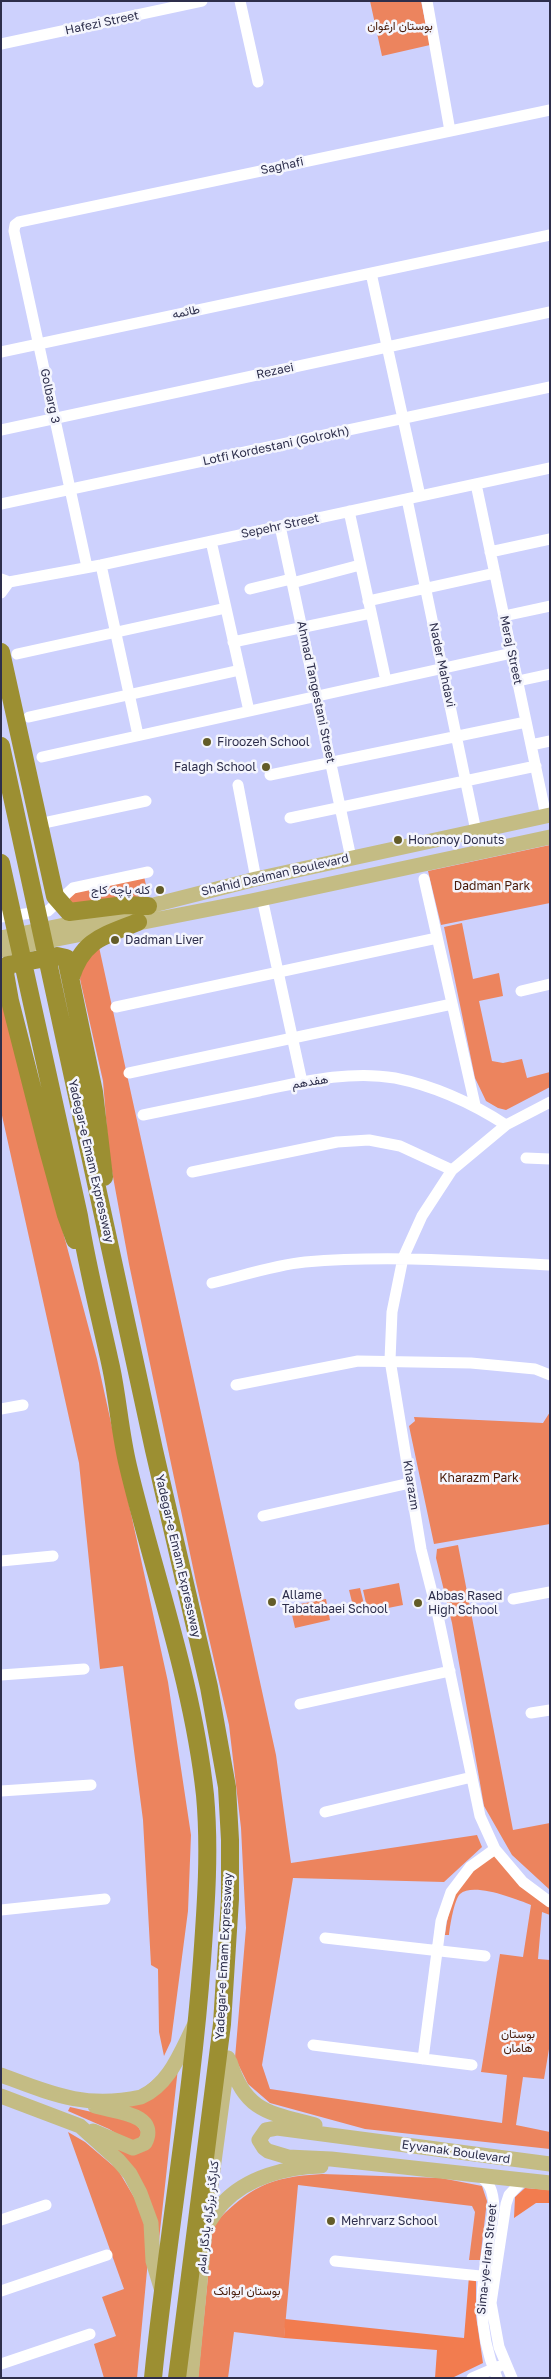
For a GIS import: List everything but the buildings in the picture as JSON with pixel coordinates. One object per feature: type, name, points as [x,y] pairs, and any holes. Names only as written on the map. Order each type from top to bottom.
[{"type":"highway","points":[[6,652],[38,824],[52,890],[58,902],[69,912],[124,905],[148,906]]},
{"type":"highway","name":"Yadegar-e Emam Expressway","points":[[1,746],[154,1450],[209,1687],[227,1787],[230,1840],[230,1899],[222,2024],[178,2378]]},
{"type":"highway","name":"Yadegar-e Emam Expressway","points":[[1,863],[7,915],[23,967],[79,1216],[88,1271],[111,1368],[128,1463],[188,1694],[204,1792],[208,1840],[198,2019],[162,2291],[153,2378]]},
{"type":"highway","points":[[72,978],[81,954],[93,941],[138,922]]},
{"type":"highway","points":[[88,1271],[66,1215],[6,995],[5,973],[8,965],[62,956],[66,958],[72,978],[77,1013],[94,1092],[104,1173],[108,1232]]},
{"type":"main road","name":"Shahid Dadman Boulevard","points":[[2,940],[256,879],[548,816]]},
{"type":"main road","name":"Shahid Dadman Boulevard","points":[[2,940],[138,922],[262,898],[550,837]]},
{"type":"main road","points":[[83,2102],[128,2100],[150,2094],[170,2072],[198,2019]]},
{"type":"main road","points":[[222,2024],[228,2058],[236,2083],[244,2094],[257,2106],[272,2113],[362,2139]]},
{"type":"main road","name":"کنارگذر بزرگراه یادگار امام","points":[[191,2378],[205,2229],[228,2058]]},
{"type":"main road","points":[[1,2075],[56,2095],[140,2118],[147,2126],[148,2137],[141,2145],[126,2147],[80,2126],[1,2096]]},
{"type":"main road","points":[[80,2126],[118,2160],[130,2174],[140,2193],[151,2223],[153,2261],[162,2291]]},
{"type":"main road","points":[[362,2139],[271,2128],[262,2132],[259,2140],[264,2148],[275,2155],[366,2164]]},
{"type":"main road","name":"Eyvanak Boulevard","points":[[362,2139],[550,2164]]},
{"type":"main road","points":[[205,2229],[222,2203],[244,2186],[257,2180],[295,2168],[366,2164]]},
{"type":"main road","name":"Eyvanak Boulevard","points":[[366,2164],[550,2183]]},
{"type":"street","name":"Hafezi Street","points":[[1,44],[202,1]]},
{"type":"street","points":[[240,1],[258,82]]},
{"type":"street","points":[[426,1],[450,131]]},
{"type":"street","name":"Saghafi","points":[[15,225],[19,222],[550,110]]},
{"type":"street","name":"Golbarg 3","points":[[15,225],[14,231],[88,567]]},
{"type":"street","name":"طائمه","points":[[1,352],[550,235]]},
{"type":"street","points":[[371,273],[420,496]]},
{"type":"street","name":"Rezaei","points":[[1,430],[550,312]]},
{"type":"street","name":"Lotfi Kordestani (Golrokh)","points":[[1,504],[550,387]]},
{"type":"street","name":"Sepehr Street","points":[[1,593],[5,581],[101,565],[550,468]]},
{"type":"street","name":"Meraj Street","points":[[476,484],[526,722],[548,816]]},
{"type":"street","name":"Nader Mahdavi","points":[[407,499],[476,831]]},
{"type":"street","points":[[349,511],[386,681]]},
{"type":"street","name":"Ahmad Tangestani Street","points":[[280,526],[351,858]]},
{"type":"street","points":[[490,552],[550,539]]},
{"type":"street","points":[[211,541],[249,711]]},
{"type":"street","points":[[101,565],[138,735]]},
{"type":"street","points":[[250,589],[360,565]]},
{"type":"street","points":[[368,600],[495,573]]},
{"type":"street","points":[[504,616],[550,606]]},
{"type":"street","points":[[6,652],[116,633],[226,608]]},
{"type":"street","points":[[233,642],[371,612]]},
{"type":"street","points":[[42,757],[512,653]]},
{"type":"street","points":[[29,717],[240,670]]},
{"type":"street","points":[[518,681],[550,674]]},
{"type":"street","points":[[270,775],[526,722]]},
{"type":"street","points":[[531,745],[550,741]]},
{"type":"street","points":[[290,818],[536,766]]},
{"type":"street","points":[[238,785],[256,879]]},
{"type":"street","points":[[38,824],[146,801]]},
{"type":"street","points":[[7,915],[48,912],[73,888],[148,872]]},
{"type":"street","points":[[424,879],[475,1105]]},
{"type":"street","points":[[262,898],[302,1082]]},
{"type":"street","points":[[116,1007],[437,938]]},
{"type":"street","points":[[521,990],[550,984]]},
{"type":"street","points":[[130,1073],[452,1004]]},
{"type":"street","name":"هفدهم","points":[[143,1116],[302,1082],[352,1075],[394,1078],[428,1087],[475,1105],[506,1124]]},
{"type":"street","name":"Kharazm","points":[[550,1102],[506,1124],[452,1170],[422,1216],[403,1258],[392,1312],[390,1360],[421,1549],[450,1671],[480,1816],[495,1849],[523,1882],[550,1902]]},
{"type":"street","points":[[192,1172],[337,1142],[368,1140],[400,1146],[452,1170]]},
{"type":"street","points":[[526,1158],[550,1159]]},
{"type":"street","points":[[212,1283],[303,1262],[403,1258],[550,1265]]},
{"type":"street","points":[[236,1385],[358,1361],[390,1360],[472,1363],[535,1369],[550,1374]]},
{"type":"street","points":[[1,1409],[23,1405]]},
{"type":"street","points":[[263,1516],[410,1483]]},
{"type":"street","points":[[1,1560],[53,1556]]},
{"type":"street","points":[[513,1599],[550,1592]]},
{"type":"street","points":[[1,1675],[84,1669]]},
{"type":"street","points":[[300,1704],[450,1671]]},
{"type":"street","points":[[531,1713],[550,1710]]},
{"type":"street","points":[[324,1812],[472,1777]]},
{"type":"street","points":[[1,1792],[91,1784]]},
{"type":"street","points":[[423,2059],[441,1921],[451,1892],[470,1867],[495,1849]]},
{"type":"street","points":[[1,1910],[105,1899]]},
{"type":"street","points":[[325,1938],[485,1956]]},
{"type":"street","points":[[313,2045],[472,2065]]},
{"type":"street","name":"Sima-ye-Iran Street","points":[[478,2175],[491,2187],[494,2198],[489,2276],[492,2313],[505,2364],[512,2378]]},
{"type":"street","name":"Sima-ye-Iran Street","points":[[496,2373],[481,2318],[506,2204],[509,2195],[523,2180]]},
{"type":"street","points":[[1,2220],[46,2205]]},
{"type":"street","points":[[1,2291],[107,2255]]},
{"type":"street","points":[[335,2261],[489,2276]]},
{"type":"street","points":[[1,2364],[90,2334]]},
{"type":"street","points":[[472,2378],[496,2373],[505,2364]]},
{"type":"green space","name":"بوستان ارغوان","points":[[370,1],[421,1],[430,45],[382,56]]},
{"type":"green space","name":"Dadman Park","points":[[550,845],[550,903],[441,925],[428,871]]},
{"type":"green space","points":[[144,876],[148,895],[69,907],[68,894]]},
{"type":"green space","points":[[462,923],[473,979],[499,973],[503,996],[479,1001],[492,1061],[503,1063],[522,1059],[527,1078],[550,1072],[550,1087],[506,1110],[486,1101],[475,1078],[444,927]]},
{"type":"green space","name":"بوستان هامان","points":[[99,947],[276,1755],[291,1863],[477,1835],[482,1847],[444,1882],[293,1878],[262,2065],[270,2089],[502,2123],[507,2075],[481,2072],[500,1954],[523,1957],[531,1905],[495,1893],[474,1890],[466,1891],[458,1897],[449,1935],[445,1935],[450,1908],[459,1887],[473,1870],[496,1855],[550,1903],[550,1915],[542,1912],[538,1959],[550,1960],[550,2043],[544,2079],[523,2077],[516,2125],[550,2132],[550,2149],[365,2129],[270,2103],[248,2084],[235,2058],[246,1928],[241,1828],[229,1725],[196,1582],[129,1264],[109,1155],[103,1081],[80,979],[84,955]]},
{"type":"green space","points":[[1,1000],[97,1359],[168,1682],[191,1835],[188,1911],[171,2041],[164,2056],[159,2032],[158,1969],[151,1965],[143,1820],[123,1666],[100,1669],[79,1463],[1,1111]]},
{"type":"green space","name":"Kharazm Park","points":[[550,1412],[550,1524],[434,1544],[409,1426],[415,1421],[414,1417],[543,1423]]},
{"type":"green space","points":[[458,1545],[513,1830],[550,1823],[550,1890],[512,1855],[484,1806],[452,1623],[436,1558],[437,1549]]},
{"type":"green space","points":[[399,1583],[403,1605],[368,1612],[363,1590]]},
{"type":"green space","points":[[360,1588],[366,1612],[355,1614],[349,1590]]},
{"type":"green space","points":[[326,1599],[330,1620],[295,1628],[290,1606]]},
{"type":"green space","points":[[179,2059],[157,2258],[156,2238],[109,2144],[151,2141],[123,2105]]},
{"type":"green space","points":[[70,2107],[135,2122],[142,2133],[137,2141],[130,2142],[109,2129],[68,2111]]},
{"type":"green space","points":[[68,2132],[85,2142],[118,2170],[141,2209],[149,2249],[137,2378],[104,2378],[94,2344],[116,2336],[102,2297],[124,2289]]},
{"type":"green space","name":"بوستان ایوانک","points":[[322,2174],[441,2178],[482,2186],[487,2201],[480,2260],[469,2260],[475,2212],[472,2206],[298,2185],[284,2338],[234,2332],[228,2378],[198,2378],[213,2225],[238,2201],[261,2186],[287,2178]]},
{"type":"shaded area","points":[[525,2188],[550,2190],[550,2203],[536,2203],[514,2218],[515,2197]]},
{"type":"shaded area","points":[[469,2276],[476,2276],[476,2316],[483,2363],[452,2378],[435,2378],[437,2350],[284,2338],[285,2319],[464,2338]]},
{"type":"place","name":"Firoozeh School","points":[[207,742]]},
{"type":"place","name":"Falagh School","points":[[266,767]]},
{"type":"place","name":"Hononoy Donuts","points":[[398,840]]},
{"type":"place","name":"کله پاچه کاج","points":[[160,890]]},
{"type":"place","name":"Dadman Liver","points":[[115,940]]},
{"type":"place","name":"Allame Tabatabaei School","points":[[272,1602]]},
{"type":"place","name":"Abbas Rased High School","points":[[418,1603]]},
{"type":"place","name":"Mehrvarz School","points":[[331,2221]]}]
